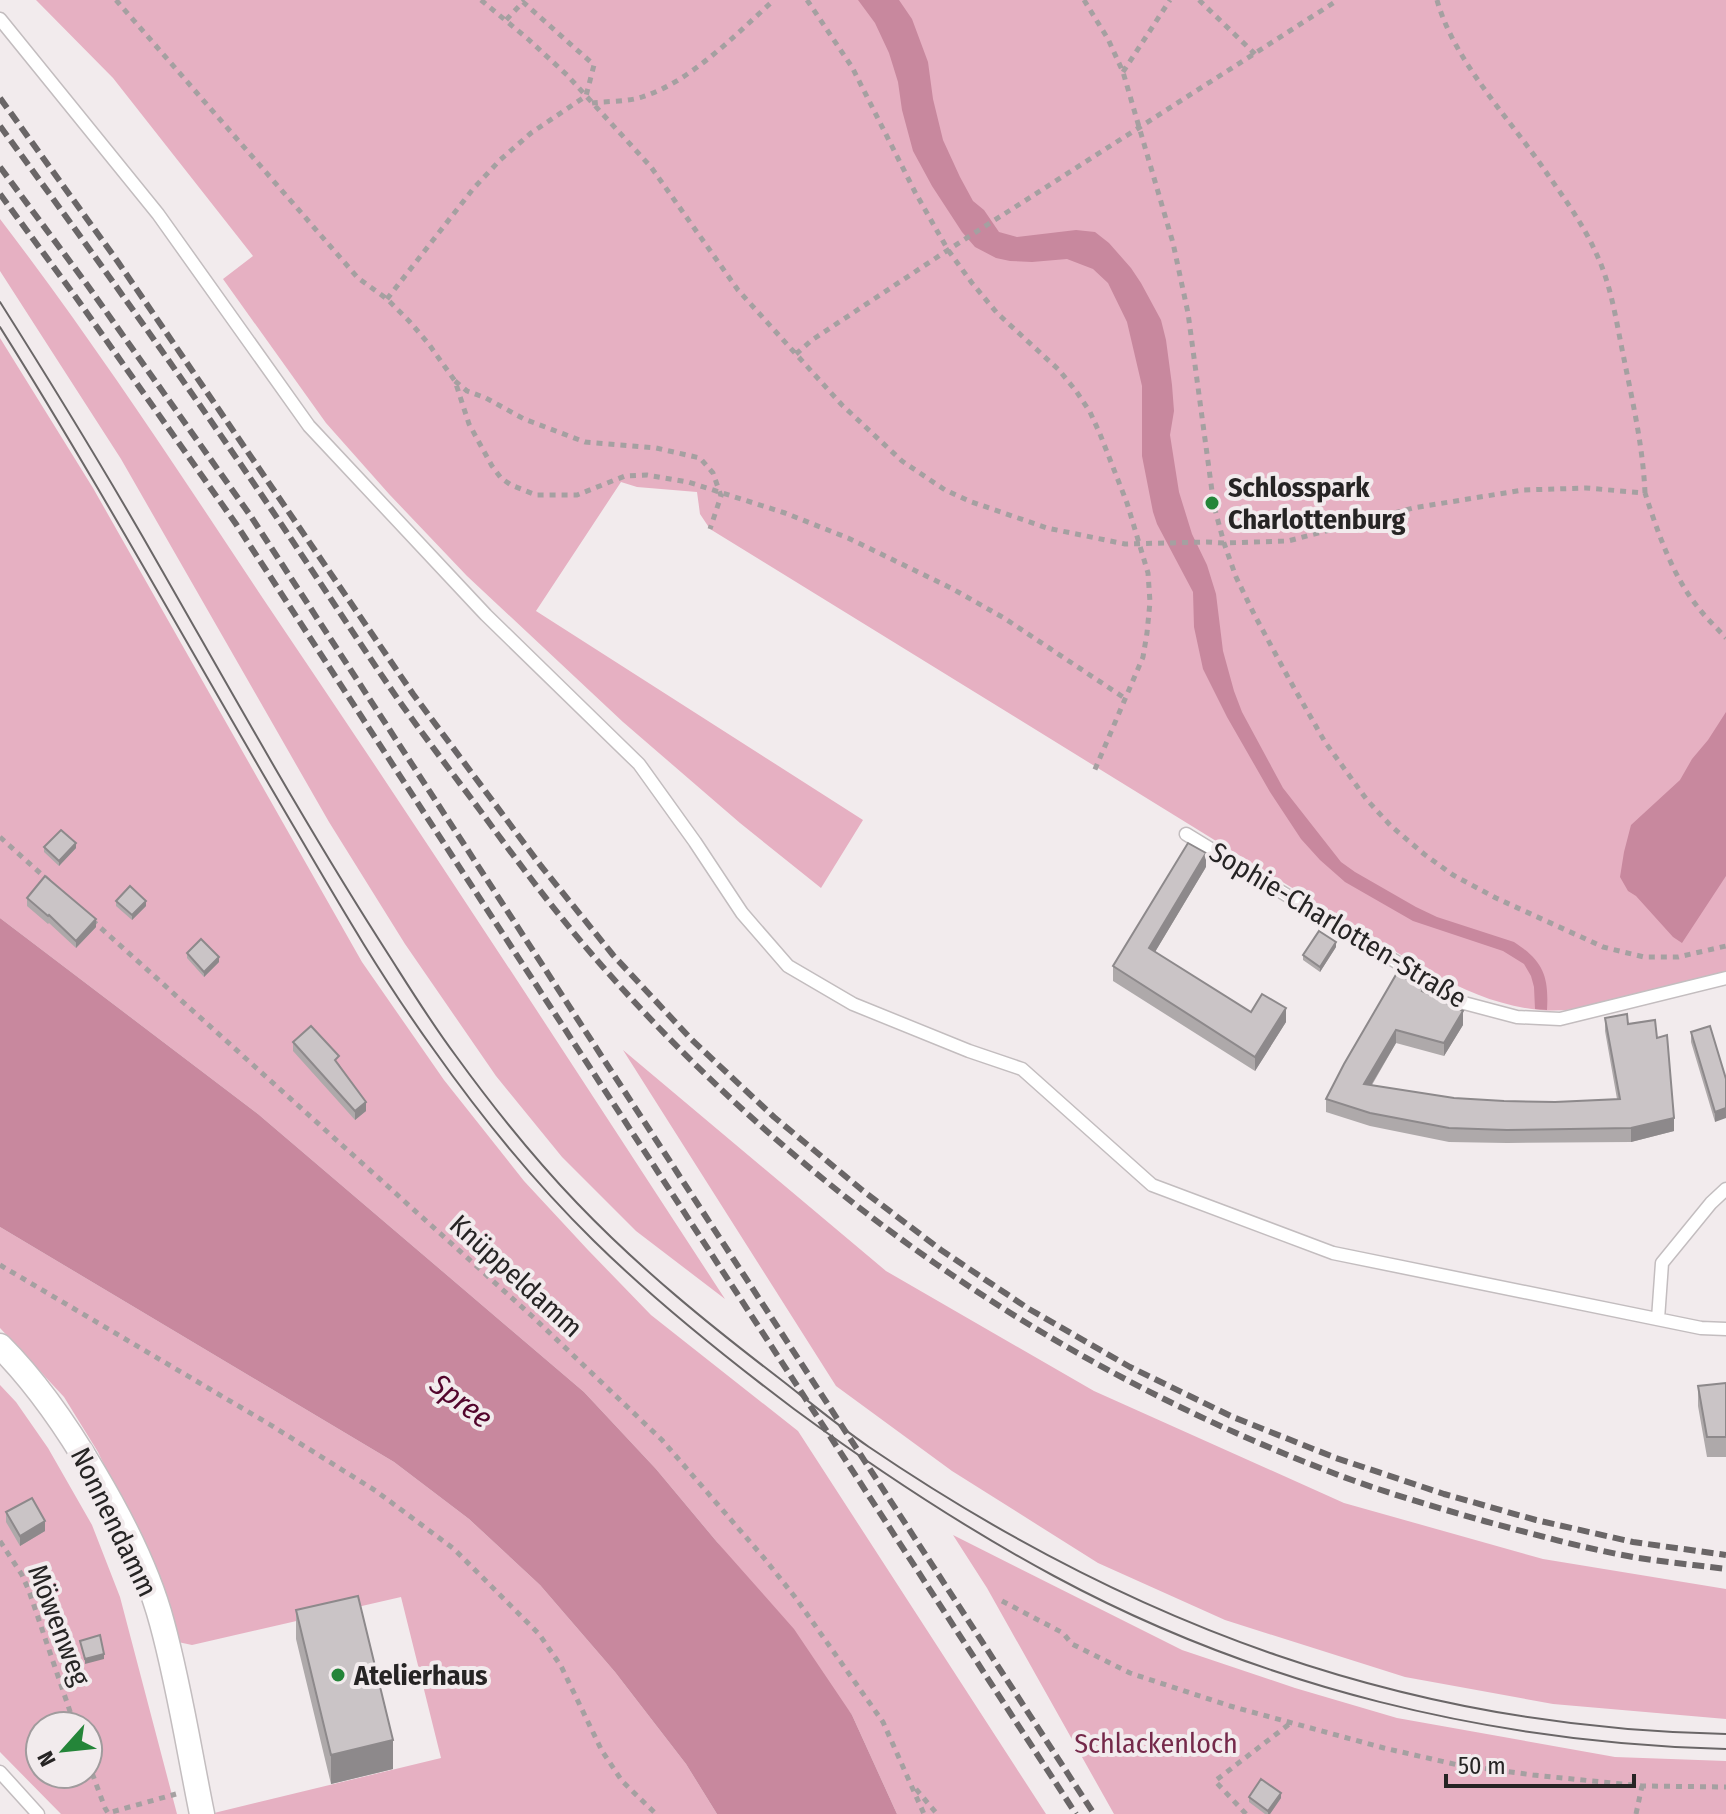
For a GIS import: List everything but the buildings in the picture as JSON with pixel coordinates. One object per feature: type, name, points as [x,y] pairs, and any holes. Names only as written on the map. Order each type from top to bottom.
[{"type":"street","name":"Nonnendamm","points":[[0,1346],[21,1367],[61,1420],[109,1500],[144,1572],[162,1622],[202,1814]]},
{"type":"lane","points":[[0,19],[158,214],[309,426],[486,615],[639,764],[742,913],[788,966],[853,1004],[1022,1069],[1152,1185],[1333,1253],[1701,1328],[1726,1329]]},
{"type":"lane","name":"Sophie-Charlotten-Straße","points":[[1186,834],[1464,1003],[1491,1011],[1517,1017],[1560,1019],[1726,978]]},
{"type":"lane","points":[[1658,1319],[1662,1263],[1726,1189]]},
{"type":"lane","points":[[0,1772],[38,1814]]},
{"type":"path","points":[[116,0],[358,278],[387,299],[409,321],[455,381],[467,391],[524,419],[585,442],[656,448],[700,458],[713,473],[721,491],[710,529]]},
{"type":"path","points":[[481,0],[567,75],[651,167],[738,290],[842,405],[902,461],[945,490],[969,501],[1047,528],[1113,542],[1157,544],[1288,541],[1413,508],[1523,490],[1586,488],[1645,493]]},
{"type":"path","points":[[592,103],[641,98],[677,79],[712,55],[774,0]]},
{"type":"path","points":[[807,0],[852,67],[948,250],[997,313],[1059,370],[1090,412],[1127,503],[1148,573],[1150,602],[1143,657],[1093,774]]},
{"type":"path","points":[[1084,0],[1108,39],[1123,72],[1173,243],[1199,383],[1214,506],[1224,543],[1254,614],[1325,742],[1367,800],[1391,826],[1453,875],[1496,898],[1603,947],[1644,957],[1691,956],[1726,946]]},
{"type":"path","points":[[1123,72],[1170,0]]},
{"type":"path","points":[[1199,0],[1255,54]]},
{"type":"path","points":[[796,354],[812,340],[948,250],[1338,0]]},
{"type":"path","points":[[1437,0],[1463,58],[1548,174],[1597,253],[1610,292],[1630,387],[1644,468],[1645,493],[1654,522],[1684,588],[1726,638]]},
{"type":"path","points":[[387,299],[491,169],[531,133],[586,96],[594,65],[523,2],[506,20]]},
{"type":"path","points":[[455,381],[469,424],[492,466],[501,478],[523,490],[536,495],[577,495],[625,476],[647,475],[721,491],[785,513],[848,538],[951,588],[1004,618],[1126,699]]},
{"type":"path","points":[[0,837],[59,890]]},
{"type":"path","name":"Knüppeldamm","points":[[83,911],[533,1317],[662,1440],[795,1597],[883,1722],[924,1814]]},
{"type":"path","points":[[0,1265],[269,1424],[376,1491],[454,1549],[539,1634],[561,1666],[602,1751],[622,1781],[656,1814]]},
{"type":"path","name":"Möwenweg","points":[[0,1541],[29,1591],[70,1710]]},
{"type":"path","points":[[1002,1601],[1063,1633],[1072,1644],[1130,1673],[1230,1706],[1384,1748],[1458,1765],[1642,1786],[1726,1787]]},
{"type":"path","points":[[1246,1814],[1215,1781],[1292,1722]]},
{"type":"path","points":[[913,1785],[937,1814]]},
{"type":"path","points":[[1636,1814],[1642,1786]]},
{"type":"path","points":[[98,1790],[108,1813],[176,1793],[179,1803]]},
{"type":"green space","name":"Schlosspark Charlottenburg","points":[[36,0],[1726,0],[1726,972],[1605,1004],[1566,1010],[1513,1006],[1463,988],[1392,949],[710,529],[700,514],[697,492],[637,487],[621,482],[536,611],[863,820],[821,888],[623,722],[467,576],[326,423],[223,279],[253,256],[113,78]]},
{"type":"green space","points":[[0,219],[70,313],[170,459],[725,1299],[636,1231],[562,1157],[496,1076],[405,944],[329,822],[121,459],[0,271]]},
{"type":"green space","points":[[0,338],[93,488],[362,962],[444,1080],[524,1181],[651,1315],[798,1431],[1046,1814],[897,1814],[852,1715],[717,1542],[656,1469],[584,1392],[258,1114],[0,918]]},
{"type":"green space","points":[[623,1050],[886,1271],[1094,1391],[1344,1503],[1543,1559],[1726,1589],[1726,1719],[1553,1704],[1405,1677],[1225,1620],[1098,1563],[952,1471],[836,1386]]},
{"type":"green space","points":[[0,1227],[394,1462],[469,1519],[540,1585],[615,1672],[686,1764],[717,1814],[215,1814],[441,1758],[401,1597],[192,1645],[178,1642],[132,1524],[98,1452],[64,1397],[0,1328]]},
{"type":"green space","points":[[0,1385],[16,1402],[48,1448],[92,1525],[120,1597],[177,1814],[61,1814],[37,1790],[104,1790],[104,1710],[24,1710],[24,1776],[0,1752]]},
{"type":"green space","name":"Schlackenloch","points":[[953,1535],[1182,1650],[1397,1718],[1615,1757],[1726,1761],[1726,1814],[1114,1814],[987,1588]]},
{"type":"water","points":[[858,0],[899,0],[912,19],[928,62],[943,140],[973,201],[984,210],[999,232],[1017,237],[1076,230],[1095,232],[1131,268],[1161,320],[1172,385],[1174,411],[1170,435],[1179,492],[1216,594],[1223,651],[1234,691],[1283,788],[1341,862],[1355,872],[1437,917],[1514,942],[1524,949],[1542,970],[1547,988],[1547,1010],[1535,1009],[1534,987],[1524,964],[1503,951],[1413,921],[1345,882],[1301,839],[1270,792],[1203,669],[1194,627],[1193,592],[1153,512],[1142,456],[1142,386],[1127,322],[1108,283],[1093,269],[1067,259],[1010,261],[996,258],[975,247],[932,186],[913,151],[889,53],[875,23]]},
{"type":"water","points":[[1726,712],[1726,876],[1682,943],[1628,891],[1620,877],[1624,852],[1631,825],[1680,780]]},
{"type":"water","name":"Spree","points":[[0,918],[258,1114],[584,1392],[656,1469],[794,1629],[852,1715],[897,1814],[717,1814],[686,1764],[615,1672],[540,1585],[469,1519],[394,1462],[0,1227]]},
{"type":"tram line","points":[[0,302],[121,500],[330,861],[439,1032],[499,1113],[561,1186],[626,1251],[703,1319],[858,1439],[968,1510],[1069,1566],[1171,1614],[1276,1655],[1384,1687],[1494,1712],[1608,1727],[1726,1734]]},
{"type":"tram line","points":[[0,327],[106,502],[333,894],[413,1020],[490,1125],[530,1173],[594,1241],[691,1328],[825,1432],[954,1518],[1054,1576],[1132,1615],[1213,1649],[1295,1678],[1380,1702],[1465,1721],[1551,1735],[1726,1749]]},
{"type":"railway","points":[[0,98],[118,262],[413,694],[541,866],[613,955],[691,1039],[774,1117],[941,1250],[1029,1309],[1130,1367],[1233,1417],[1336,1458],[1444,1494],[1536,1520],[1633,1542],[1726,1555]]},
{"type":"railway","points":[[0,126],[200,405],[402,705],[508,849],[602,966],[679,1048],[760,1125],[845,1196],[934,1263],[1027,1324],[1124,1379],[1225,1428],[1347,1478],[1484,1521],[1614,1553],[1726,1569]]},
{"type":"railway","points":[[0,167],[250,515],[1094,1814]]},
{"type":"railway","points":[[0,194],[236,524],[1076,1814]]},
{"type":"place","name":"Schlosspark Charlottenburg","points":[[1212,503]]},
{"type":"place","name":"Atelierhaus","points":[[338,1675]]}]
